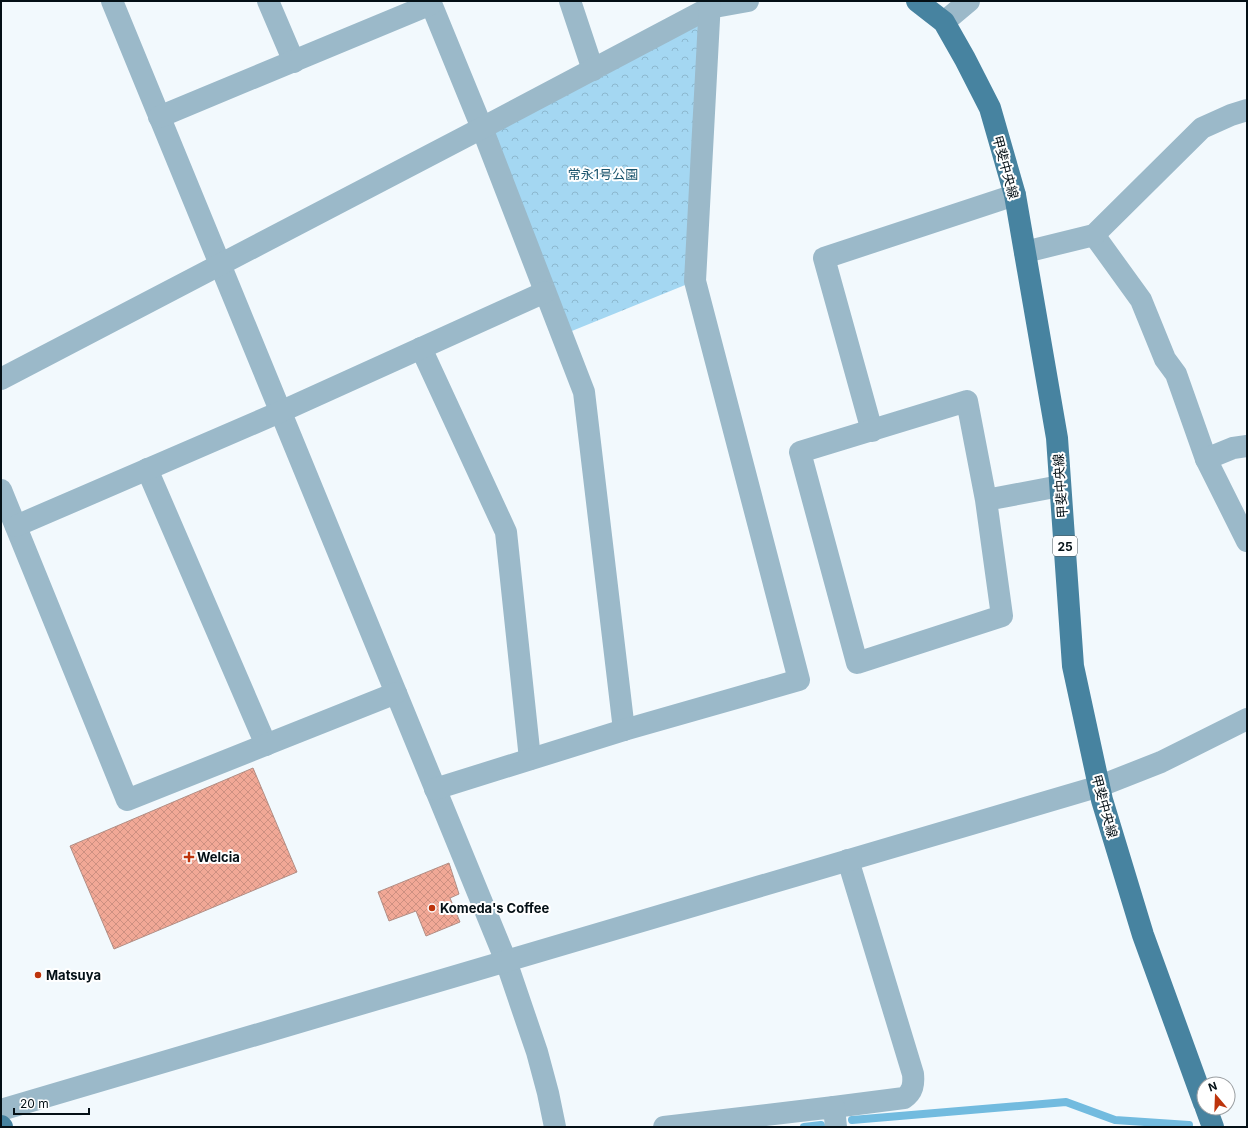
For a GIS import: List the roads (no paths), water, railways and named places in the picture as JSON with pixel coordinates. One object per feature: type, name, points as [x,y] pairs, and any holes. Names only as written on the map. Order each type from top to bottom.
[{"type":"main road","name":"甲斐中央線","points":[[917,1],[944,22],[966,59],[990,108],[1015,195],[1057,438],[1074,666],[1102,800],[1143,935],[1196,1081]]},
{"type":"main road","points":[[1209,1116],[1213,1127]]},
{"type":"street","points":[[112,1],[506,961],[537,1052],[548,1092],[555,1127]]},
{"type":"street","points":[[268,1],[294,62]]},
{"type":"street","points":[[570,1],[593,70]]},
{"type":"street","points":[[1,379],[593,70],[709,5],[748,1]]},
{"type":"street","points":[[944,22],[969,1]]},
{"type":"street","points":[[159,116],[294,62],[430,3],[482,128],[584,392],[624,730]]},
{"type":"street","points":[[435,789],[624,730],[799,680],[694,281],[709,5]]},
{"type":"street","points":[[1025,252],[1094,235],[1202,128],[1231,115],[1247,110]]},
{"type":"street","points":[[872,431],[824,258],[1015,195]]},
{"type":"street","points":[[1094,235],[1141,300],[1165,359],[1176,374],[1206,458],[1247,541]]},
{"type":"street","points":[[16,526],[280,412],[545,292]]},
{"type":"street","points":[[421,348],[506,532],[530,759]]},
{"type":"street","points":[[967,401],[986,500],[1002,616],[857,664],[800,452],[967,401]]},
{"type":"street","points":[[1206,458],[1234,448],[1247,446]]},
{"type":"street","points":[[147,469],[266,745]]},
{"type":"street","points":[[986,500],[1060,486]]},
{"type":"street","points":[[1,490],[127,800],[396,693]]},
{"type":"street","points":[[1,1110],[1100,786],[1161,762],[1247,719]]},
{"type":"street","points":[[673,1126],[835,1117],[904,1098],[909,1095],[914,1081],[913,1074],[848,860]]},
{"type":"waterway","points":[[852,1120],[1066,1102],[1115,1120],[1189,1125]]},
{"type":"waterway","points":[[804,1127],[821,1125]]},
{"type":"place","name":"Welcia","points":[[189,857]]},
{"type":"place","name":"Komeda's Coffee","points":[[432,908]]},
{"type":"place","name":"Matsuya","points":[[38,975]]},
{"type":"park label","name":"常永1号公園","points":[[603,174]]}]
